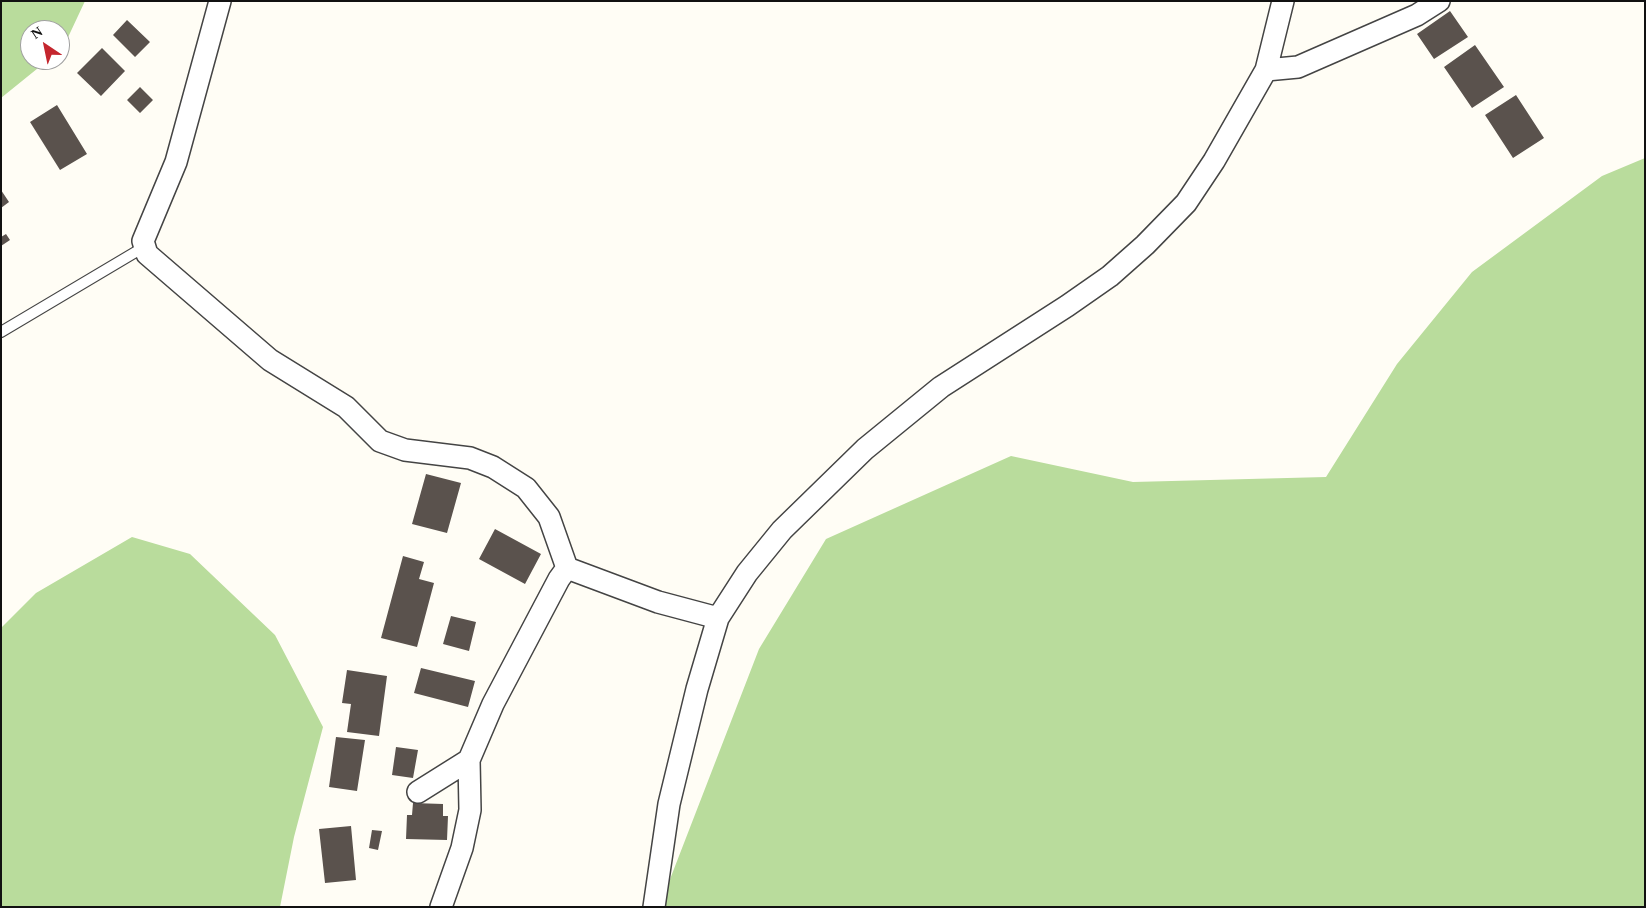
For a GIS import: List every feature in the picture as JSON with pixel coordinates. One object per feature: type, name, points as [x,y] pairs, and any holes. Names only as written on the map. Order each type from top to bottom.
[{"type":"street","points":[[220,1],[176,162],[143,241],[147,254],[270,360],[346,407],[380,441],[404,450],[470,458],[493,467],[526,488],[549,516],[567,568]]},
{"type":"street","points":[[654,907],[669,804],[697,689],[718,618],[747,573],[782,530],[865,449],[941,387],[1110,276],[1145,245],[1186,203],[1214,161],[1266,70],[1283,1]]},
{"type":"street","points":[[1266,70],[1298,68],[1417,15],[1439,1]]},
{"type":"street","points":[[567,568],[658,602],[718,618]]},
{"type":"street","points":[[441,907],[462,848],[470,810],[469,760],[493,704],[559,579],[567,568]]},
{"type":"street","points":[[418,792],[469,760]]},
{"type":"lane","points":[[1,332],[144,246]]},
{"type":"green space","points":[[1,1],[85,1],[70,33],[70,20],[20,20],[20,70],[36,70],[1,98]]},
{"type":"green space","points":[[1645,158],[1645,907],[663,907],[667,887],[759,649],[826,539],[1011,456],[1133,482],[1326,477],[1397,364],[1472,272],[1602,176]]},
{"type":"green space","points":[[132,537],[190,554],[275,635],[323,727],[294,837],[280,907],[1,907],[1,628],[36,593]]},
{"type":"building","points":[[1450,11],[1468,37],[1434,59],[1417,34]]},
{"type":"building","points":[[127,20],[150,42],[135,57],[113,35]]},
{"type":"building","points":[[1475,45],[1504,87],[1472,108],[1444,67]]},
{"type":"building","points":[[102,48],[125,71],[101,96],[77,73]]},
{"type":"building","points":[[140,87],[153,100],[140,113],[127,100]]},
{"type":"building","points":[[1516,95],[1544,138],[1513,158],[1485,115]]},
{"type":"building","points":[[57,105],[87,154],[60,170],[30,122]]},
{"type":"building","points":[[1,190],[9,202],[1,208]]},
{"type":"building","points":[[6,234],[10,240],[1,246],[1,237]]},
{"type":"building","points":[[426,474],[461,483],[447,533],[412,524]]},
{"type":"building","points":[[495,529],[541,554],[525,584],[479,559]]},
{"type":"building","points":[[403,556],[424,562],[419,579],[434,583],[417,647],[381,638]]},
{"type":"building","points":[[451,616],[476,622],[469,651],[443,644]]},
{"type":"building","points":[[421,668],[475,681],[468,707],[414,693]]},
{"type":"building","points":[[347,670],[387,676],[379,736],[347,732],[351,704],[342,703]]},
{"type":"building","points":[[336,737],[365,740],[357,791],[329,787]]},
{"type":"building","points":[[396,747],[418,750],[413,778],[392,775]]},
{"type":"building","points":[[413,803],[443,804],[443,816],[448,816],[447,840],[406,839],[407,815],[412,815]]},
{"type":"building","points":[[351,826],[356,880],[325,883],[319,829]]},
{"type":"building","points":[[372,830],[382,831],[378,850],[369,848]]}]
